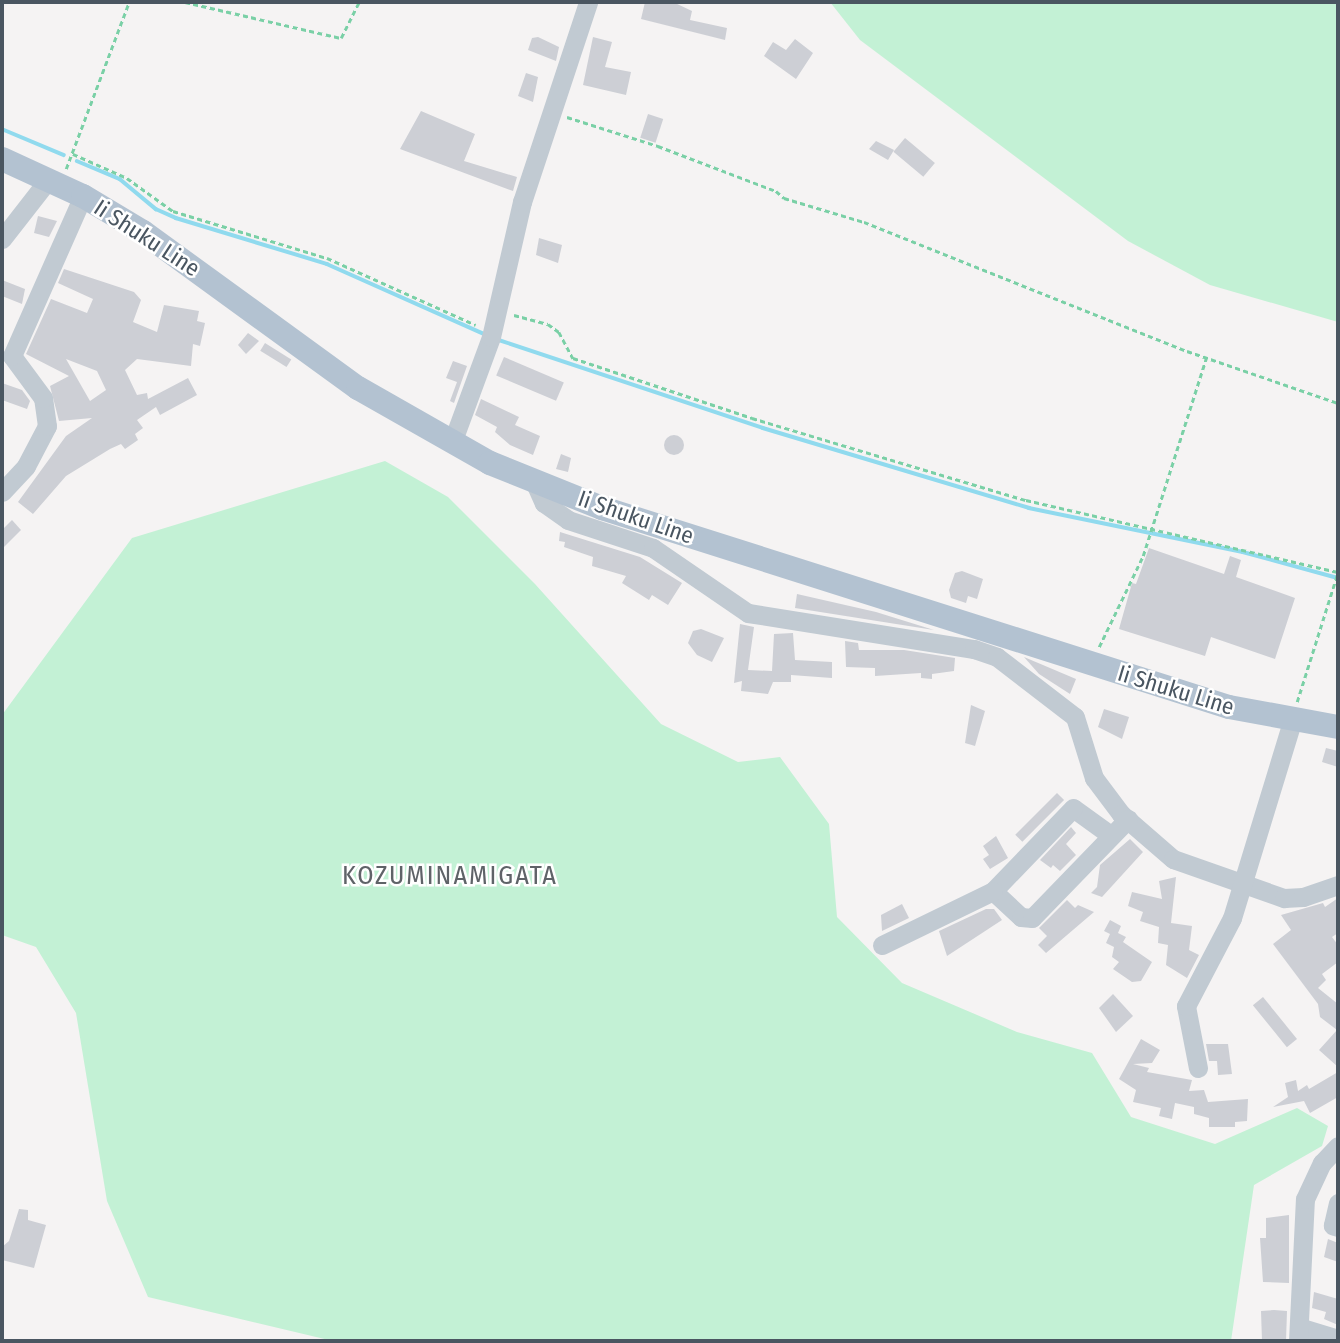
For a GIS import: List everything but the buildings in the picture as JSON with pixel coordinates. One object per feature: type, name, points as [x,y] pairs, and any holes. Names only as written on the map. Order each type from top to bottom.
[{"type":"main road","name":"Ii Shuku Line","points":[[2,159],[83,196],[183,260],[358,388],[452,443],[534,481],[602,508],[1229,707],[1338,727]]},
{"type":"street","points":[[452,443],[492,330],[522,202],[588,2]]},
{"type":"street","points":[[2,239],[53,183]]},
{"type":"street","points":[[2,492],[26,466],[47,426],[43,398],[12,356],[83,196]]},
{"type":"street","points":[[534,481],[544,503],[568,520],[653,548],[748,613],[974,649],[997,657],[1075,718],[1094,778],[1128,819],[1173,859],[1243,886],[1284,898],[1303,897],[1338,885]]},
{"type":"street","points":[[1198,1069],[1186,1006],[1232,918],[1293,718]]},
{"type":"street","points":[[882,945],[993,891],[1073,808],[1109,834]]},
{"type":"street","points":[[993,891],[1021,917],[1032,918],[1109,834],[1128,819]]},
{"type":"street","points":[[1336,1150],[1322,1163],[1305,1199],[1298,1334],[1338,1339]]},
{"type":"street","points":[[1338,1203],[1333,1226],[1338,1227]]},
{"type":"path","points":[[53,183],[74,154],[130,2]]},
{"type":"path","points":[[185,2],[341,37],[359,2]]},
{"type":"path","points":[[551,111],[670,150],[776,191],[784,198],[864,222],[1046,297],[1338,403]]},
{"type":"path","points":[[74,154],[127,178],[173,211],[327,258],[492,330]]},
{"type":"path","points":[[497,310],[548,324],[559,332],[573,358],[752,418],[1026,500],[1153,527],[1338,572],[1293,718]]},
{"type":"path","points":[[1091,664],[1149,538],[1207,355]]},
{"type":"green space","points":[[830,2],[1338,2],[1338,322],[1210,285],[1128,241],[860,40]]},
{"type":"green space","points":[[385,461],[448,497],[535,584],[661,724],[738,762],[780,757],[829,824],[837,917],[902,983],[1017,1032],[1092,1053],[1131,1117],[1215,1144],[1297,1108],[1328,1126],[1322,1146],[1254,1185],[1231,1341],[333,1341],[148,1297],[107,1201],[76,1013],[36,947],[2,935],[2,715],[132,538]]},
{"type":"waterway","points":[[2,129],[64,155]]},
{"type":"waterway","points":[[77,161],[120,179],[156,209],[176,218],[327,264],[484,334]]},
{"type":"waterway","points":[[496,339],[763,428],[1029,508],[1243,552],[1338,578]]},
{"type":"district","name":"KOZUMINAMIGATA","points":[[450,876]]}]
